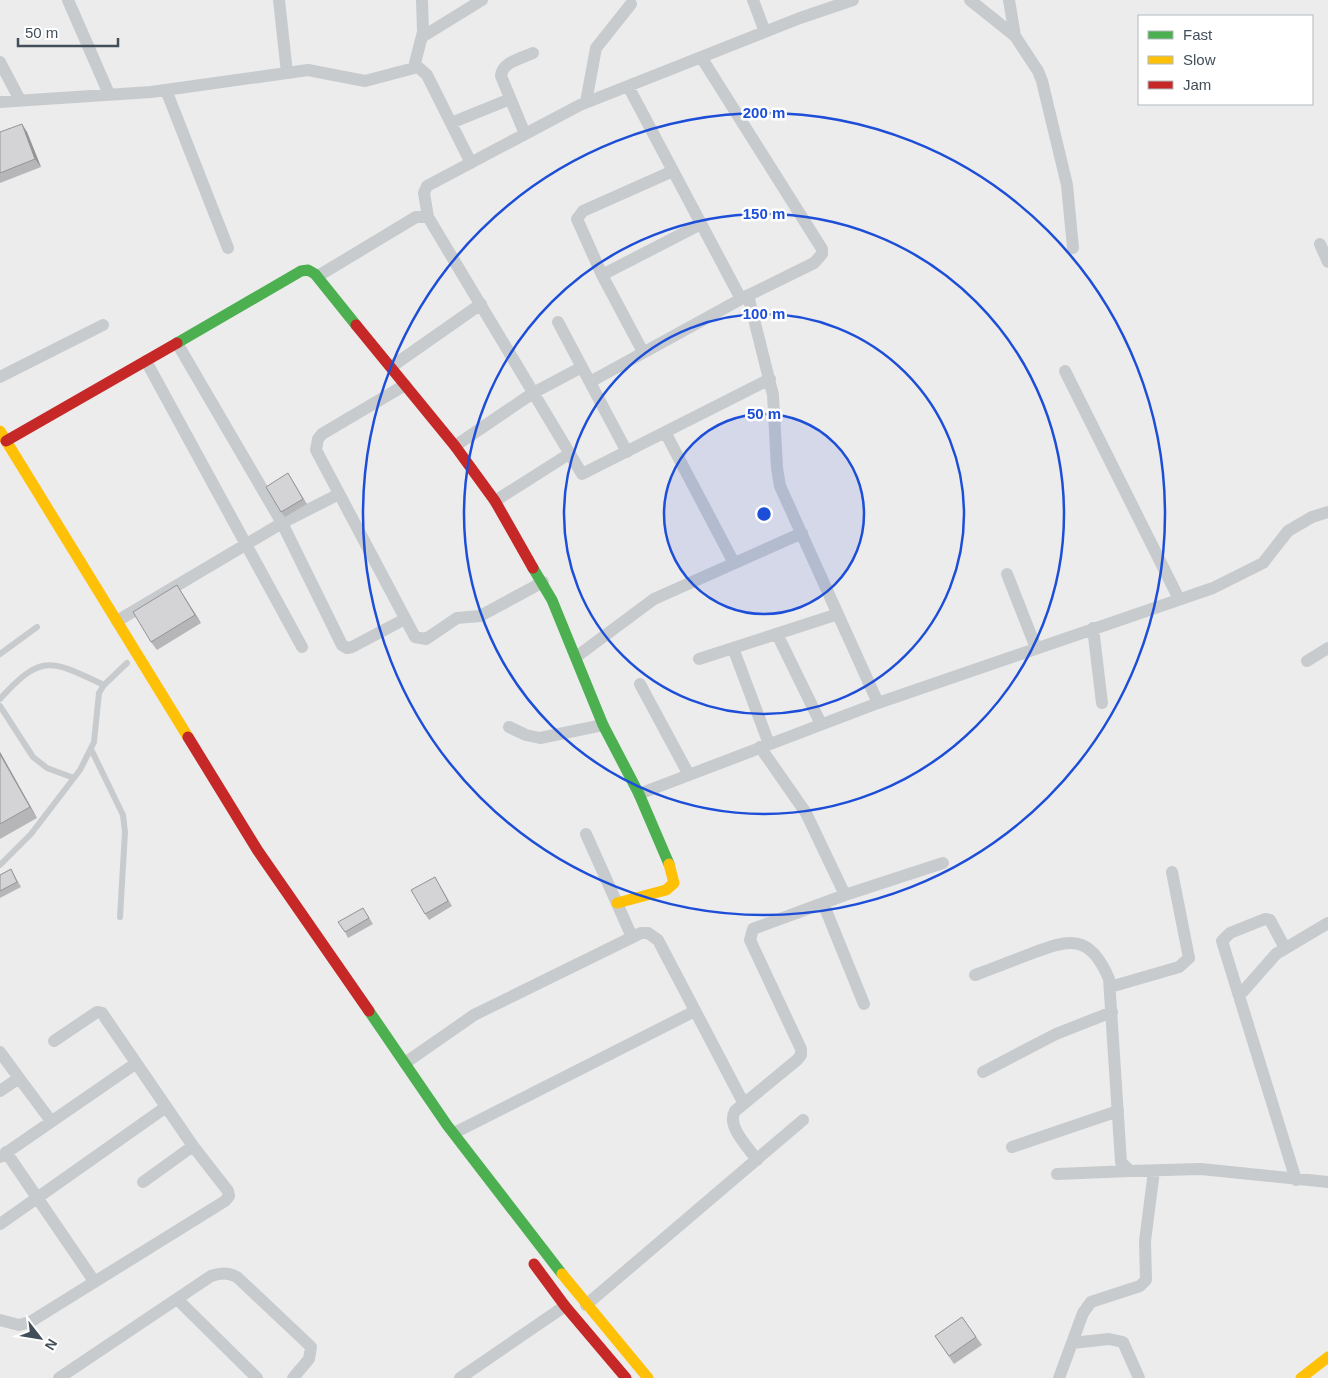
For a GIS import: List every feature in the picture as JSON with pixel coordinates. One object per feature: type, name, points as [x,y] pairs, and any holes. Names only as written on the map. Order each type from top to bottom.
[{"type":"main road","points":[[617,903],[666,890],[674,883],[674,877],[639,794],[603,725],[543,582],[495,501],[455,446],[318,276],[308,270],[301,271],[146,361],[3,436],[258,851],[454,1133],[586,1305],[648,1378]]},
{"type":"main road","points":[[159,713],[260,871],[436,1130]]},
{"type":"main road","points":[[530,1258],[565,1306],[626,1378]]},
{"type":"main road","points":[[1308,1376],[1328,1357]]},
{"type":"street","points":[[68,0],[110,94]]},
{"type":"street","points":[[279,0],[287,73]]},
{"type":"street","points":[[414,68],[422,37],[422,0]]},
{"type":"street","points":[[422,37],[482,0]]},
{"type":"street","points":[[753,0],[765,32]]},
{"type":"street","points":[[770,379],[582,474],[428,217],[424,189],[586,102],[765,32],[853,0]]},
{"type":"street","points":[[970,0],[1015,36],[1038,71],[1067,185],[1073,248]]},
{"type":"street","points":[[1008,0],[1015,36]]},
{"type":"street","points":[[586,102],[596,48],[632,4]]},
{"type":"street","points":[[525,134],[501,76],[501,70],[505,66],[533,53]]},
{"type":"street","points":[[590,382],[745,297],[820,259],[822,250],[701,57]]},
{"type":"street","points":[[0,62],[20,100]]},
{"type":"street","points":[[0,102],[166,90],[316,70],[365,81],[414,68],[423,69],[471,163]]},
{"type":"street","points":[[628,86],[701,224],[745,297],[770,379],[773,395],[777,468],[780,486],[878,702]]},
{"type":"street","points":[[166,90],[228,248]]},
{"type":"street","points":[[451,123],[510,99]]},
{"type":"street","points":[[643,352],[602,275],[578,224],[579,214],[673,171]]},
{"type":"street","points":[[318,276],[416,217],[428,217]]},
{"type":"street","points":[[602,275],[701,224]]},
{"type":"street","points":[[1320,244],[1328,262]]},
{"type":"street","points":[[391,367],[481,304]]},
{"type":"street","points":[[558,322],[627,452]]},
{"type":"street","points":[[0,377],[103,324]]},
{"type":"street","points":[[178,343],[282,523],[342,645],[347,648],[352,647],[405,619]]},
{"type":"street","points":[[146,361],[302,647]]},
{"type":"street","points":[[455,446],[533,393],[582,367]]},
{"type":"street","points":[[1065,371],[1178,599]]},
{"type":"street","points":[[405,385],[322,434],[318,439],[316,450],[415,637],[426,639],[457,618],[480,616],[543,582]]},
{"type":"street","points":[[665,432],[734,563]]},
{"type":"street","points":[[495,501],[569,454]]},
{"type":"street","points":[[117,621],[282,523],[339,494]]},
{"type":"street","points":[[639,794],[878,702],[1212,588],[1263,563],[1288,531],[1312,517],[1328,512]]},
{"type":"street","points":[[576,657],[654,599],[802,533]]},
{"type":"street","points":[[1008,574],[1036,648]]},
{"type":"street","points":[[698,659],[838,614]]},
{"type":"street","points":[[1093,628],[1102,703]]},
{"type":"street","points":[[777,634],[821,724]]},
{"type":"street","points":[[733,648],[764,746],[806,813],[845,895]]},
{"type":"street","points":[[1307,661],[1328,648]]},
{"type":"street","points":[[640,684],[689,775]]},
{"type":"street","points":[[509,727],[526,735],[540,738],[603,725]]},
{"type":"street","points":[[586,834],[632,937]]},
{"type":"street","points":[[757,1160],[732,1121],[735,1111],[801,1055],[801,1049],[750,940],[750,934],[759,926],[943,863]]},
{"type":"street","points":[[1110,987],[1179,966],[1189,958],[1172,872]]},
{"type":"street","points":[[823,903],[864,1004]]},
{"type":"street","points":[[1285,948],[1270,920],[1266,918],[1230,933],[1223,939],[1221,945],[1239,996],[1296,1180]]},
{"type":"street","points":[[1239,996],[1276,954],[1328,923]]},
{"type":"street","points":[[405,1063],[474,1015],[632,937],[641,933],[648,933],[658,940],[744,1104]]},
{"type":"street","points":[[975,975],[1059,943],[1068,942],[1088,948],[1096,956],[1103,965],[1110,987],[1121,1162],[1130,1171]]},
{"type":"street","points":[[454,1133],[695,1011]]},
{"type":"street","points":[[0,1320],[19,1325],[30,1322],[225,1201],[229,1196],[228,1191],[193,1146],[135,1064],[108,1019],[102,1013],[97,1012],[54,1041]]},
{"type":"street","points":[[983,1072],[1056,1034],[1112,1012]]},
{"type":"street","points":[[0,1052],[51,1121]]},
{"type":"street","points":[[94,1281],[37,1198],[3,1154],[135,1064]]},
{"type":"street","points":[[0,1091],[19,1078]]},
{"type":"street","points":[[0,1224],[166,1107]]},
{"type":"street","points":[[1012,1147],[1118,1110]]},
{"type":"street","points":[[586,1305],[804,1120]]},
{"type":"street","points":[[143,1182],[193,1146]]},
{"type":"street","points":[[1057,1174],[1202,1169],[1328,1182]]},
{"type":"street","points":[[1059,1378],[1083,1313],[1091,1302],[1140,1286],[1146,1280],[1144,1241],[1154,1171]]},
{"type":"street","points":[[59,1378],[211,1276],[220,1273],[230,1274],[237,1278],[311,1348],[309,1359],[292,1378]]},
{"type":"street","points":[[177,1299],[257,1378]]},
{"type":"street","points":[[460,1378],[565,1306]]},
{"type":"street","points":[[1072,1343],[1109,1339],[1123,1342],[1140,1378]]},
{"type":"lane","points":[[0,654],[36,628]]},
{"type":"lane","points":[[0,865],[31,834],[74,778],[91,749],[95,736],[99,693],[104,685],[127,663]]},
{"type":"lane","points":[[0,699],[32,668],[46,664],[64,667],[104,685]]},
{"type":"lane","points":[[0,706],[33,758],[47,768],[74,778]]},
{"type":"lane","points":[[91,749],[123,815],[125,832],[120,917]]},
{"type":"building","points":[[22,124],[35,159],[0,173],[0,132]]},
{"type":"building","points":[[288,473],[303,499],[281,512],[266,487]]},
{"type":"building","points":[[177,585],[195,615],[151,642],[133,612]]},
{"type":"building","points":[[0,754],[30,807],[0,824]]},
{"type":"building","points":[[11,869],[17,882],[0,891],[0,875]]},
{"type":"building","points":[[435,877],[448,901],[425,914],[411,890]]},
{"type":"building","points":[[363,908],[369,918],[345,932],[338,922]]},
{"type":"building","points":[[962,1317],[976,1337],[949,1356],[935,1336]]},
{"type":"traffic: fast","points":[[177,343],[301,271],[308,270],[315,274],[356,325]]},
{"type":"traffic: fast","points":[[533,568],[552,600],[603,725],[639,794],[669,864]]},
{"type":"traffic: fast","points":[[369,1011],[447,1125],[562,1274]]},
{"type":"traffic: slow","points":[[0,431],[188,737]]},
{"type":"traffic: slow","points":[[617,903],[666,890],[674,883],[669,864]]},
{"type":"traffic: slow","points":[[562,1274],[648,1378]]},
{"type":"traffic: slow","points":[[1301,1378],[1328,1357]]},
{"type":"traffic: jam","points":[[356,325],[455,446],[495,501],[533,568]]},
{"type":"traffic: jam","points":[[6,441],[177,343]]},
{"type":"traffic: jam","points":[[188,737],[258,851],[369,1011]]},
{"type":"traffic: jam","points":[[534,1264],[565,1306],[626,1378]]}]
